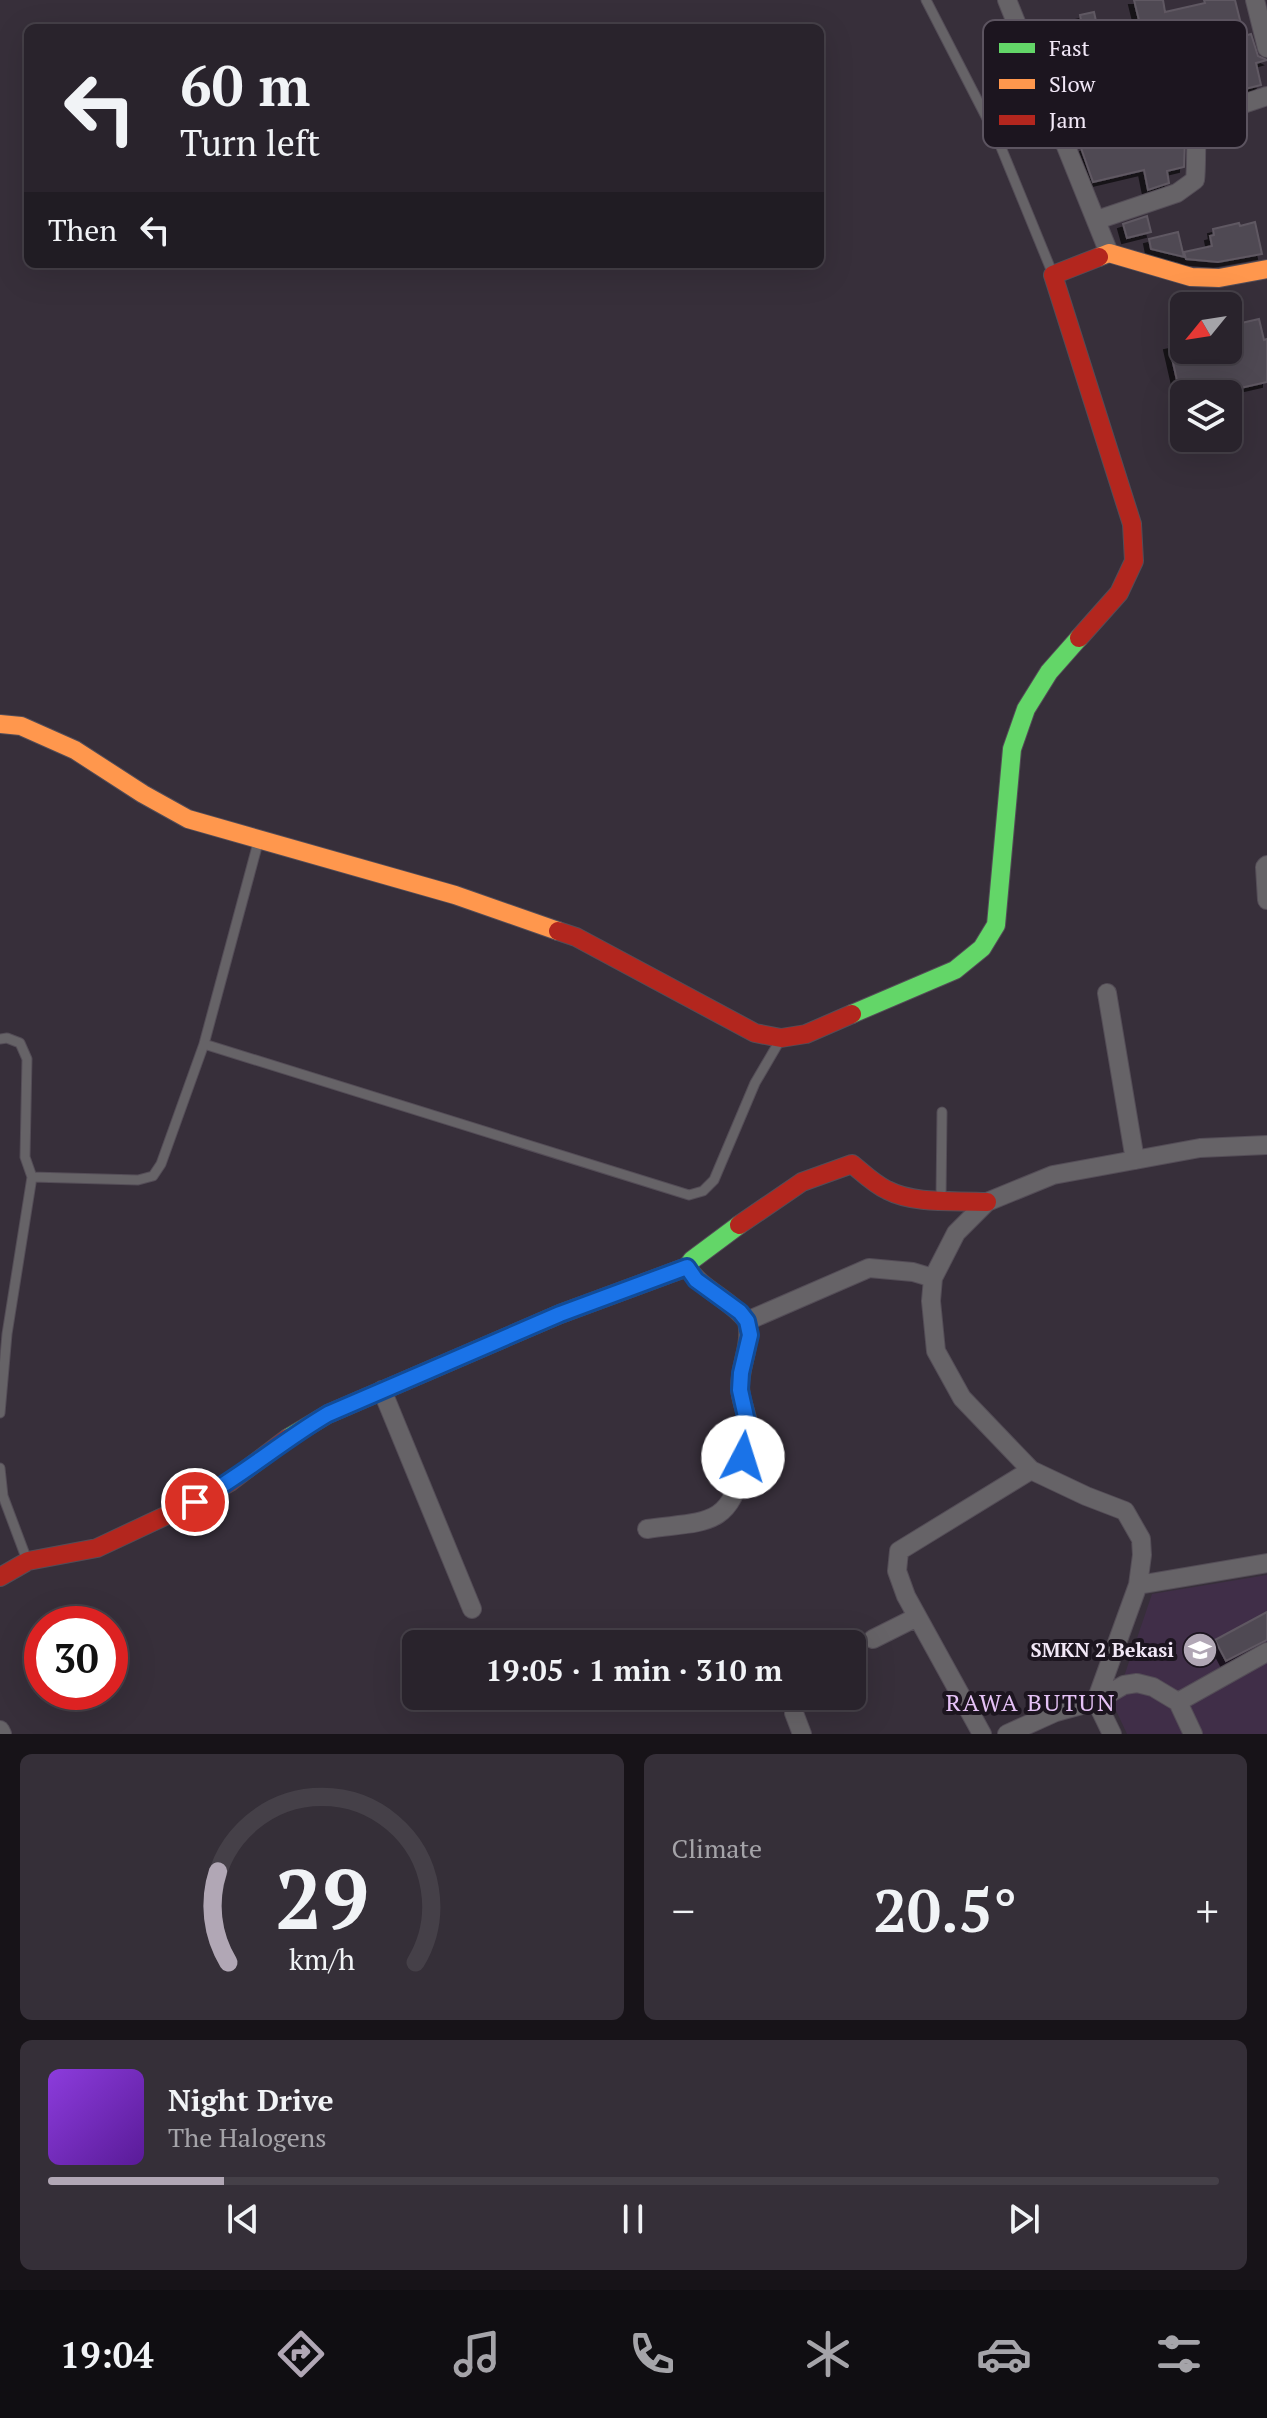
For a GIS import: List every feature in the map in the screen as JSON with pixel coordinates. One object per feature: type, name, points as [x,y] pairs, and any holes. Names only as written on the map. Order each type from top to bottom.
[{"type":"street","points":[[1007,0],[1015,20]]},
{"type":"street","points":[[1255,0],[1267,48]]},
{"type":"street","points":[[1247,104],[1267,96]]},
{"type":"street","points":[[1066,148],[1109,253]]},
{"type":"street","points":[[1097,220],[1177,193],[1195,180],[1197,148]]},
{"type":"street","points":[[0,724],[21,726],[75,750],[188,819],[455,895],[576,937],[755,1033],[781,1038],[806,1034],[955,970],[982,948],[996,925],[1012,749],[1026,709],[1049,672],[1119,593],[1134,561],[1132,524],[1053,275],[1109,253],[1191,277],[1219,278],[1267,269]]},
{"type":"street","points":[[1267,865],[1267,900]]},
{"type":"street","points":[[1107,993],[1135,1160]]},
{"type":"street","points":[[1112,1734],[1096,1701],[1138,1585],[1141,1539],[1125,1511],[1031,1470],[962,1398],[936,1351],[931,1301],[933,1278],[956,1233],[987,1202],[1053,1175],[1200,1148],[1267,1145]]},
{"type":"street","points":[[0,1577],[28,1561],[97,1548],[195,1502],[230,1482],[293,1434],[328,1414],[560,1314],[687,1267],[692,1260],[802,1182],[852,1164],[894,1193],[925,1199],[987,1202]]},
{"type":"street","points":[[647,1529],[703,1521],[718,1516],[725,1509],[738,1489],[748,1426],[740,1390],[750,1335],[747,1321],[740,1312],[696,1280],[687,1267]]},
{"type":"street","points":[[747,1321],[869,1268],[913,1272],[933,1278]]},
{"type":"street","points":[[382,1390],[472,1609]]},
{"type":"street","points":[[982,1734],[906,1596],[897,1571],[899,1551],[1031,1470]]},
{"type":"street","points":[[1138,1585],[1267,1563]]},
{"type":"street","points":[[873,1639],[917,1617]]},
{"type":"street","points":[[1178,1702],[1267,1652]]},
{"type":"street","points":[[1007,1734],[1056,1712],[1096,1701],[1124,1685],[1145,1683],[1178,1702],[1193,1734]]},
{"type":"street","points":[[794,1713],[802,1734]]},
{"type":"lane","points":[[926,0],[983,111]]},
{"type":"lane","points":[[1001,148],[1053,275]]},
{"type":"lane","points":[[32,1177],[138,1180],[153,1176],[161,1164],[204,1044],[259,840]]},
{"type":"lane","points":[[204,1044],[689,1195],[703,1191],[714,1180],[755,1083],[781,1038]]},
{"type":"lane","points":[[0,1039],[20,1043],[27,1059],[25,1157],[32,1177],[7,1334],[0,1413]]},
{"type":"lane","points":[[941,1199],[942,1112]]},
{"type":"lane","points":[[0,1468],[3,1496],[28,1561]]},
{"type":"shaded area","name":"SMKN 2 Bekasi","points":[[1267,1575],[1267,1734],[1127,1734],[1114,1706],[1152,1594]]},
{"type":"building","points":[[1134,0],[1163,0],[1165,12],[1205,3],[1204,0],[1235,0],[1240,20],[1139,20]]},
{"type":"building","points":[[1094,12],[1096,20],[1081,20],[1080,15]]},
{"type":"building","points":[[1251,34],[1258,56],[1267,60],[1256,63],[1261,85],[1247,88],[1247,35]]},
{"type":"building","points":[[1081,148],[1185,148],[1184,167],[1167,171],[1169,183],[1148,190],[1144,170],[1093,182]]},
{"type":"building","points":[[1147,216],[1151,232],[1127,238],[1123,224]]},
{"type":"building","points":[[1255,222],[1262,254],[1218,262],[1186,259],[1184,252],[1212,246],[1210,236],[1214,235],[1213,229]]},
{"type":"building","points":[[1178,232],[1184,257],[1151,249],[1149,239]]},
{"type":"building","points":[[1259,319],[1264,340],[1267,339],[1267,382],[1242,388],[1242,380],[1177,380],[1173,364],[1242,364],[1242,323]]},
{"type":"building","points":[[1267,1612],[1267,1640],[1226,1661],[1215,1640]]},
{"type":"traffic: fast","points":[[852,1014],[955,970],[982,948],[996,925],[1012,749],[1026,709],[1049,672],[1079,638]]},
{"type":"traffic: fast","points":[[288,1438],[328,1414],[560,1314],[687,1267],[739,1225]]},
{"type":"traffic: slow","points":[[1099,257],[1109,253],[1191,277],[1219,278],[1267,269]]},
{"type":"traffic: slow","points":[[0,724],[21,726],[75,750],[188,819],[455,895],[558,931]]},
{"type":"traffic: jam","points":[[1079,638],[1119,593],[1134,561],[1132,524],[1053,275],[1099,257]]},
{"type":"traffic: jam","points":[[558,931],[576,937],[755,1033],[781,1038],[806,1034],[852,1014]]},
{"type":"traffic: jam","points":[[739,1225],[802,1182],[852,1164],[878,1185],[898,1195],[923,1200],[987,1202]]},
{"type":"traffic: jam","points":[[0,1577],[28,1561],[97,1548],[195,1502],[230,1482],[288,1438]]},
{"type":"place","name":"SMKN 2 Bekasi","points":[[1200,1650]]},
{"type":"district","name":"RAWA BUTUN","points":[[1031,1703]]},
{"type":"route","points":[[195,1502],[230,1482],[293,1434],[328,1414],[560,1314],[687,1267],[696,1280],[740,1312],[747,1321],[750,1335],[740,1390],[748,1426],[743,1457]]}]
